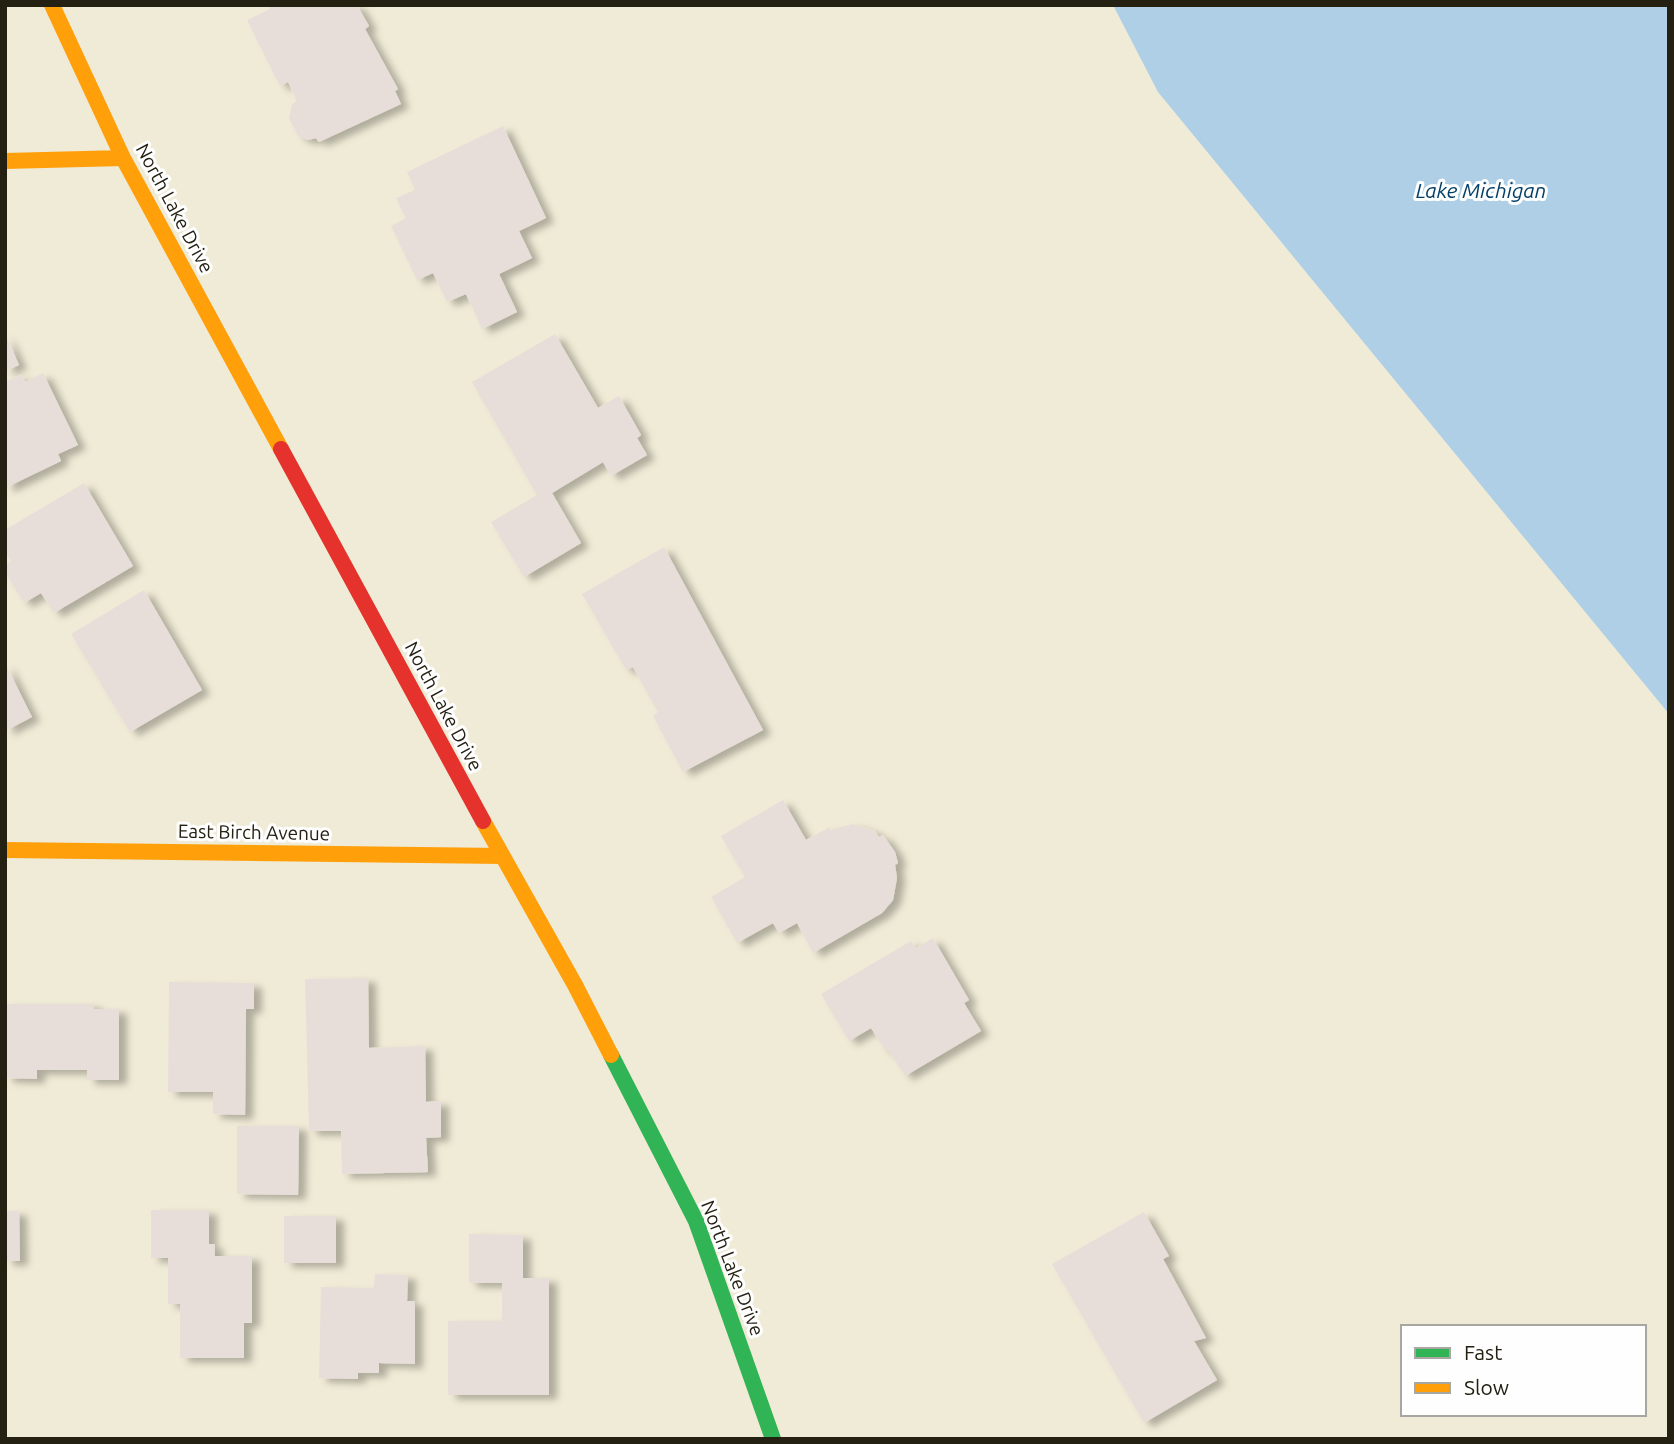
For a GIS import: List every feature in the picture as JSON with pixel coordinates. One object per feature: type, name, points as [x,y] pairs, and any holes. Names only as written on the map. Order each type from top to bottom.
[{"type":"main road","name":"North Lake Drive","points":[[52,5],[124,158],[502,856],[575,985],[696,1221],[772,1439]]},
{"type":"main road","points":[[5,161],[124,158]]},
{"type":"main road","name":"East Birch Avenue","points":[[5,850],[502,856]]},
{"type":"water","name":"Lake Michigan","points":[[1113,5],[1669,5],[1669,714],[1158,92]]},
{"type":"building","points":[[268,5],[357,5],[369,26],[365,29],[398,89],[395,91],[401,104],[319,142],[316,138],[308,140],[298,136],[289,118],[292,104],[297,101],[288,82],[280,86],[247,20],[270,9]]},
{"type":"building","points":[[503,126],[546,218],[519,231],[532,258],[499,274],[517,312],[482,329],[466,294],[447,302],[433,273],[417,280],[391,226],[406,218],[396,198],[415,190],[407,172]]},
{"type":"building","points":[[5,334],[19,365],[5,371]]},
{"type":"building","points":[[555,334],[598,408],[619,396],[641,435],[637,438],[647,455],[611,476],[603,462],[552,493],[581,543],[524,577],[491,522],[537,495],[472,382]]},
{"type":"building","points":[[43,373],[78,445],[58,454],[61,461],[5,488],[5,382],[21,375],[25,382]]},
{"type":"building","points":[[84,483],[133,566],[54,613],[41,593],[24,603],[5,572],[5,565],[11,561],[5,551],[5,530]]},
{"type":"building","points":[[664,547],[763,730],[683,772],[653,716],[658,712],[633,667],[626,670],[582,594]]},
{"type":"building","points":[[144,590],[202,690],[130,732],[71,634]]},
{"type":"building","points":[[5,663],[32,717],[5,731]]},
{"type":"building","points":[[783,800],[806,840],[830,827],[830,830],[853,824],[875,831],[879,837],[883,835],[895,852],[898,863],[895,865],[897,878],[893,900],[882,913],[813,953],[797,923],[779,933],[773,923],[737,943],[711,897],[745,877],[721,836]]},
{"type":"building","points":[[933,938],[969,1000],[964,1003],[981,1031],[905,1076],[871,1028],[849,1041],[821,994],[911,941],[916,948]]},
{"type":"building","points":[[368,978],[369,1048],[425,1046],[426,1102],[441,1101],[441,1137],[426,1138],[428,1172],[342,1174],[341,1131],[309,1131],[305,979]]},
{"type":"building","points":[[169,982],[254,983],[254,1009],[246,1009],[245,1115],[213,1114],[213,1092],[168,1092]]},
{"type":"building","points":[[5,1004],[94,1004],[94,1009],[119,1009],[119,1080],[87,1080],[87,1070],[37,1070],[37,1079],[5,1078]]},
{"type":"building","points":[[237,1126],[299,1126],[298,1195],[237,1194]]},
{"type":"building","points":[[151,1210],[209,1210],[209,1244],[215,1244],[215,1256],[252,1256],[252,1323],[244,1323],[244,1358],[180,1358],[180,1304],[168,1304],[168,1258],[151,1258]]},
{"type":"building","points":[[5,1211],[19,1211],[20,1261],[5,1261]]},
{"type":"building","points":[[1144,1212],[1169,1256],[1163,1259],[1206,1338],[1194,1341],[1217,1380],[1144,1423],[1052,1264]]},
{"type":"building","points":[[284,1216],[336,1216],[336,1263],[284,1263]]},
{"type":"building","points":[[469,1234],[523,1235],[523,1278],[549,1278],[549,1395],[448,1395],[448,1321],[502,1321],[502,1283],[469,1283]]},
{"type":"building","points":[[375,1274],[408,1275],[407,1301],[415,1301],[415,1364],[379,1363],[379,1373],[358,1373],[358,1379],[319,1378],[321,1287],[374,1288]]},
{"type":"traffic: fast","points":[[611,1055],[696,1221],[773,1439]]},
{"type":"traffic: slow","points":[[52,5],[123,158],[281,449]]},
{"type":"traffic: slow","points":[[5,161],[123,158]]},
{"type":"traffic: slow","points":[[483,821],[611,1055]]},
{"type":"traffic: slow","points":[[5,850],[502,856]]},
{"type":"traffic: jam","points":[[281,449],[483,821]]}]
